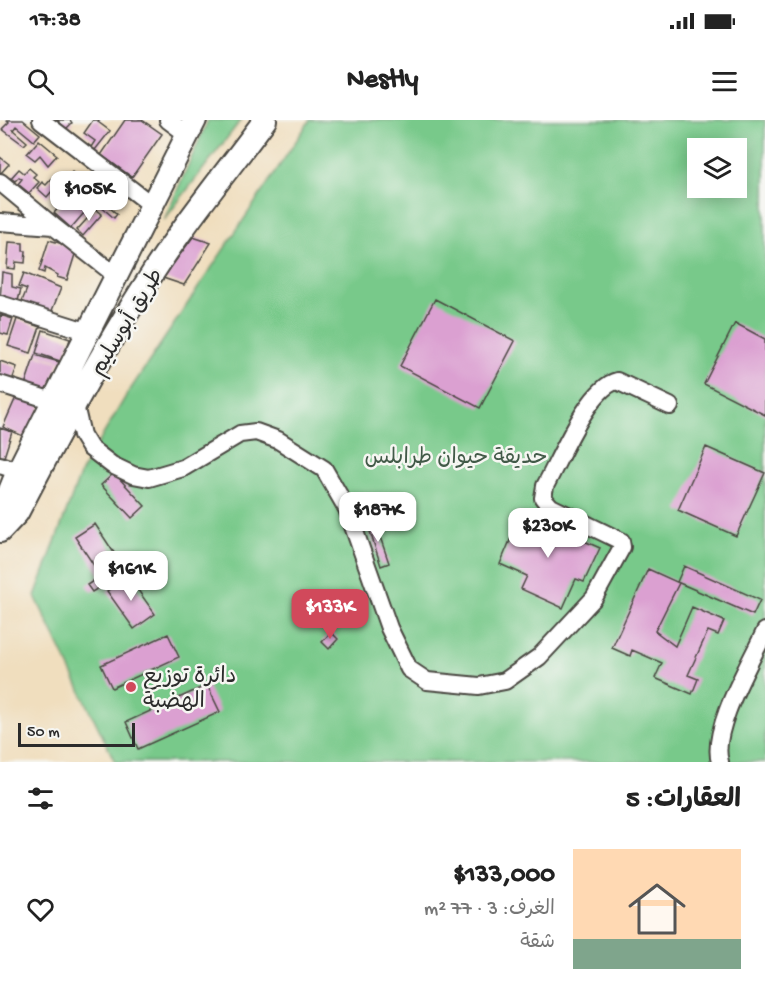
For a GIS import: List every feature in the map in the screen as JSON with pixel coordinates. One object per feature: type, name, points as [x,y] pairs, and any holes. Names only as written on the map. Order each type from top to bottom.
[{"type":"main road","name":"طريق أبوسليم","points":[[0,531],[17,513],[108,343],[148,280],[189,219],[265,120]]},
{"type":"main road","name":"طريق أبوسليم","points":[[0,531],[9,468],[53,400],[118,277],[191,127]]},
{"type":"street","points":[[41,120],[153,206]]},
{"type":"street","points":[[168,120],[191,127]]},
{"type":"street","points":[[0,182],[118,277]]},
{"type":"street","points":[[0,222],[53,226]]},
{"type":"street","points":[[0,304],[89,332]]},
{"type":"street","points":[[75,405],[82,435],[90,448],[112,465],[133,475],[149,478],[174,471],[240,434],[256,432],[278,440],[324,469],[347,509],[389,628],[409,669],[427,681],[479,686],[505,681],[539,657],[594,598],[622,547],[621,541],[551,507],[543,498],[545,486],[590,403],[609,383],[616,381],[670,406]]},
{"type":"street","points":[[0,384],[53,400]]},
{"type":"street","points":[[720,762],[717,753],[722,729],[765,631]]},
{"type":"green space","points":[[208,120],[241,120],[164,220]]},
{"type":"green space","name":"حديقة حيوان طرابلس","points":[[310,120],[765,120],[765,762],[115,762],[35,596],[81,472],[126,396]]},
{"type":"building","points":[[7,120],[23,120],[40,134],[34,141],[16,126],[13,130],[27,142],[24,145],[2,129],[9,122]]},
{"type":"building","points":[[57,120],[70,120],[72,123],[66,129]]},
{"type":"building","points":[[93,120],[100,120],[98,122],[110,131],[95,150],[91,147],[95,141],[84,133]]},
{"type":"building","points":[[125,120],[142,120],[162,134],[132,177],[101,155]]},
{"type":"building","points":[[39,140],[57,155],[48,165],[40,155],[35,160],[27,154]]},
{"type":"building","points":[[0,157],[9,164],[0,174]]},
{"type":"building","points":[[29,168],[36,174],[33,177],[39,182],[29,193],[18,184],[22,179],[19,177],[15,181],[11,178],[19,169],[24,173]]},
{"type":"building","points":[[72,172],[81,180],[77,184],[69,176]]},
{"type":"building","points":[[54,176],[69,190],[62,198],[53,190],[47,197],[37,188],[42,182],[46,185]]},
{"type":"building","points":[[94,177],[98,181],[88,192],[84,188]]},
{"type":"building","points":[[73,191],[90,206],[71,228],[54,213]]},
{"type":"building","points":[[102,201],[117,214],[114,218],[99,205]]},
{"type":"building","points":[[96,209],[102,214],[83,236],[77,230]]},
{"type":"building","points":[[193,237],[211,243],[184,285],[163,278]]},
{"type":"building","points":[[49,240],[77,248],[67,280],[57,277],[58,275],[45,268],[44,273],[39,271]]},
{"type":"building","points":[[9,242],[23,243],[23,251],[26,251],[25,263],[16,262],[15,269],[7,268]]},
{"type":"building","points":[[2,272],[12,274],[12,287],[21,289],[17,305],[0,300]]},
{"type":"building","points":[[24,273],[61,288],[49,318],[20,306],[27,289],[19,286]]},
{"type":"building","points":[[435,299],[515,341],[480,408],[400,366]]},
{"type":"building","points":[[0,315],[13,319],[8,335],[0,333]]},
{"type":"building","points":[[17,319],[40,327],[31,353],[8,346]]},
{"type":"building","points":[[735,323],[765,339],[765,415],[704,384]]},
{"type":"building","points":[[43,330],[70,339],[63,362],[36,353]]},
{"type":"building","points":[[35,355],[59,362],[48,396],[24,388]]},
{"type":"building","points":[[0,361],[17,367],[10,386],[0,382]]},
{"type":"building","points":[[17,395],[41,406],[27,438],[3,427]]},
{"type":"building","points":[[0,428],[12,432],[4,457],[0,456]]},
{"type":"building","points":[[706,447],[765,473],[736,536],[678,510]]},
{"type":"building","points":[[114,473],[145,506],[132,518],[101,485]]},
{"type":"building","points":[[518,512],[600,548],[584,582],[576,579],[563,608],[521,589],[527,576],[500,564],[514,531],[510,529]]},
{"type":"building","points":[[374,519],[389,563],[381,566],[367,522]]},
{"type":"building","points":[[95,524],[126,571],[92,592],[87,585],[101,576],[75,537]]},
{"type":"building","points":[[684,566],[760,600],[753,615],[677,582]]},
{"type":"building","points":[[648,569],[679,583],[655,631],[675,646],[692,607],[724,621],[718,635],[708,631],[688,675],[698,679],[692,694],[655,678],[662,663],[632,650],[630,656],[612,648]]},
{"type":"building","points":[[128,576],[155,614],[134,629],[107,591]]},
{"type":"building","points":[[331,632],[338,639],[329,649],[322,642]]},
{"type":"building","points":[[168,634],[179,657],[112,688],[101,665]]},
{"type":"building","points":[[207,685],[220,712],[138,749],[126,722]]},
{"type":"place","name":"دائرة توزيع الهضبة","points":[[131,687]]}]
